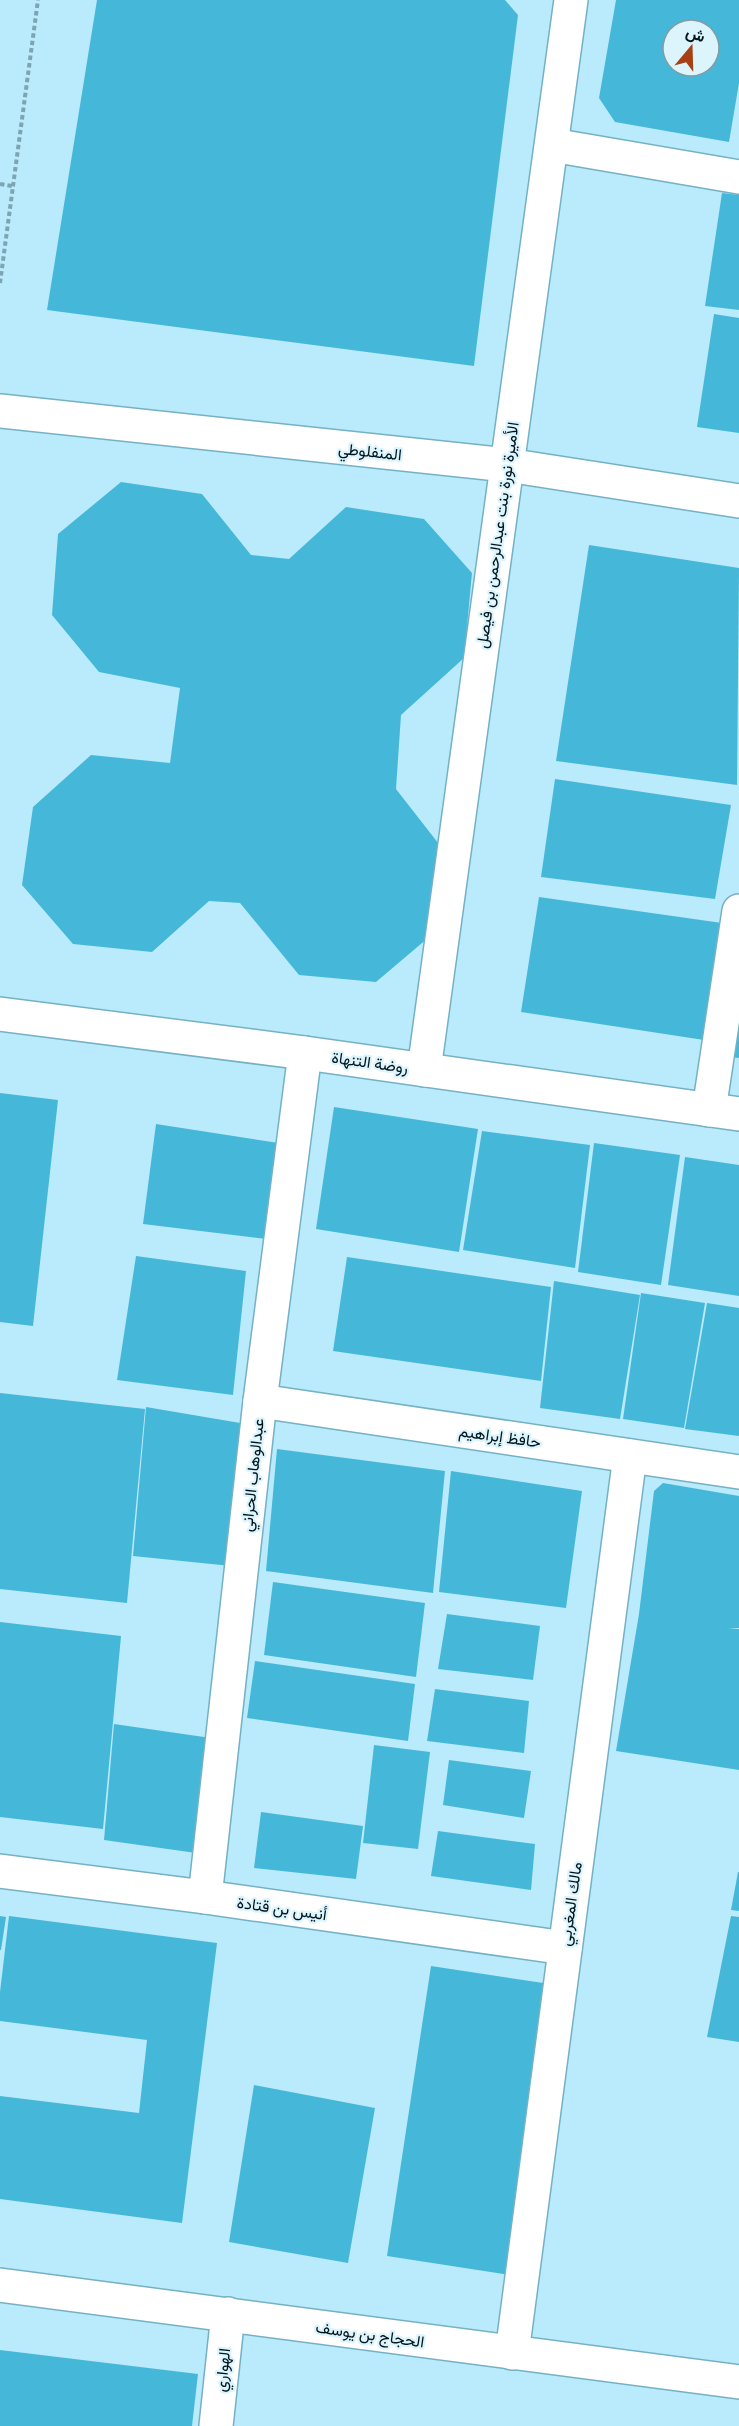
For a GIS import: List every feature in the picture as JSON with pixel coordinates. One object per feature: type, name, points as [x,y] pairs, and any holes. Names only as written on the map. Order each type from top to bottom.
[{"type":"street","name":"الأميرة نورة بنت عبدالرحمن بن فيصل","points":[[424,1070],[571,0]]},
{"type":"street","points":[[552,145],[739,177]]},
{"type":"street","name":"المنفلوطي","points":[[0,411],[507,465],[739,501]]},
{"type":"street","points":[[724,1112],[739,911]]},
{"type":"street","name":"روضة التنهاة","points":[[0,1014],[305,1053],[724,1112]]},
{"type":"street","name":"عبدالوهاب الحراني","points":[[205,1897],[261,1401],[305,1053]]},
{"type":"street","name":"حافظ إبراهيم","points":[[261,1401],[739,1472]]},
{"type":"street","name":"مالك المغربي","points":[[513,2353],[564,1948],[630,1456]]},
{"type":"street","name":"أنيس بن قتادة","points":[[0,1871],[205,1897],[564,1948]]},
{"type":"street","name":"الحجاج بن يوسف","points":[[0,2286],[739,2382]]},
{"type":"street","name":"الهواري","points":[[216,2426],[228,2314]]},
{"type":"path","points":[[0,283],[38,0]]},
{"type":"path","points":[[0,184],[12,186]]},
{"type":"building","points":[[97,0],[505,0],[518,15],[474,366],[47,310]]},
{"type":"building","points":[[616,0],[739,0],[739,83],[729,142],[615,122],[599,98]]},
{"type":"building","points":[[722,193],[739,195],[739,310],[705,306]]},
{"type":"building","points":[[714,314],[739,318],[739,433],[697,427]]},
{"type":"building","points":[[121,482],[202,494],[251,555],[289,559],[346,507],[424,519],[472,573],[464,658],[401,715],[396,789],[442,848],[435,932],[376,982],[299,975],[240,903],[209,901],[152,952],[73,944],[22,885],[33,807],[91,755],[170,763],[180,688],[99,672],[52,615],[58,534]]},
{"type":"building","points":[[589,545],[739,568],[737,785],[556,761]]},
{"type":"building","points":[[555,779],[731,805],[715,899],[541,877]]},
{"type":"building","points":[[539,897],[722,923],[704,1040],[521,1012]]},
{"type":"building","points":[[739,1019],[739,1058],[731,1057]]},
{"type":"building","points":[[0,1093],[58,1100],[33,1326],[0,1322]]},
{"type":"building","points":[[334,1107],[478,1129],[459,1252],[316,1229]]},
{"type":"building","points":[[156,1124],[285,1144],[274,1240],[143,1224]]},
{"type":"building","points":[[482,1131],[590,1145],[575,1268],[463,1250]]},
{"type":"building","points":[[594,1143],[680,1155],[661,1285],[578,1272]]},
{"type":"building","points":[[685,1157],[739,1165],[739,1296],[668,1285]]},
{"type":"building","points":[[136,1256],[246,1271],[233,1395],[117,1380]]},
{"type":"building","points":[[347,1257],[551,1287],[541,1381],[333,1351]]},
{"type":"building","points":[[554,1281],[640,1295],[620,1419],[540,1408]]},
{"type":"building","points":[[641,1293],[705,1303],[684,1428],[623,1419]]},
{"type":"building","points":[[707,1303],[739,1308],[739,1436],[685,1429]]},
{"type":"building","points":[[0,1393],[145,1409],[127,1603],[0,1589]]},
{"type":"building","points":[[146,1407],[252,1425],[231,1566],[133,1556]]},
{"type":"building","points":[[277,1449],[445,1471],[433,1593],[266,1571]]},
{"type":"building","points":[[451,1471],[582,1491],[566,1608],[439,1592]]},
{"type":"building","points":[[663,1483],[739,1496],[739,1628],[728,1628],[739,1629],[739,1770],[616,1751],[639,1614],[654,1491]]},
{"type":"building","points":[[273,1582],[425,1603],[416,1677],[264,1655]]},
{"type":"building","points":[[447,1614],[540,1626],[533,1680],[438,1669]]},
{"type":"building","points":[[0,1622],[121,1636],[103,1829],[0,1817]]},
{"type":"building","points":[[255,1661],[415,1684],[408,1741],[247,1718]]},
{"type":"building","points":[[435,1689],[529,1701],[524,1753],[427,1741]]},
{"type":"building","points":[[114,1724],[218,1739],[203,1854],[104,1840]]},
{"type":"building","points":[[374,1745],[430,1752],[418,1849],[363,1843]]},
{"type":"building","points":[[449,1760],[531,1771],[524,1818],[443,1805]]},
{"type":"building","points":[[261,1812],[363,1826],[356,1879],[254,1868]]},
{"type":"building","points":[[438,1831],[535,1844],[531,1890],[431,1876]]},
{"type":"building","points":[[739,1872],[739,1911],[731,1910]]},
{"type":"building","points":[[0,1916],[6,1917],[1,1950],[0,1950]]},
{"type":"building","points":[[9,1916],[217,1943],[182,2223],[0,2199],[0,2096],[139,2113],[147,2040],[0,2021],[0,1992]]},
{"type":"building","points":[[731,1916],[739,1917],[739,2042],[707,2037]]},
{"type":"building","points":[[431,1966],[550,1984],[510,2275],[387,2256]]},
{"type":"building","points":[[254,2085],[375,2108],[348,2263],[229,2242]]},
{"type":"building","points":[[0,2350],[198,2374],[192,2426],[0,2426]]}]
